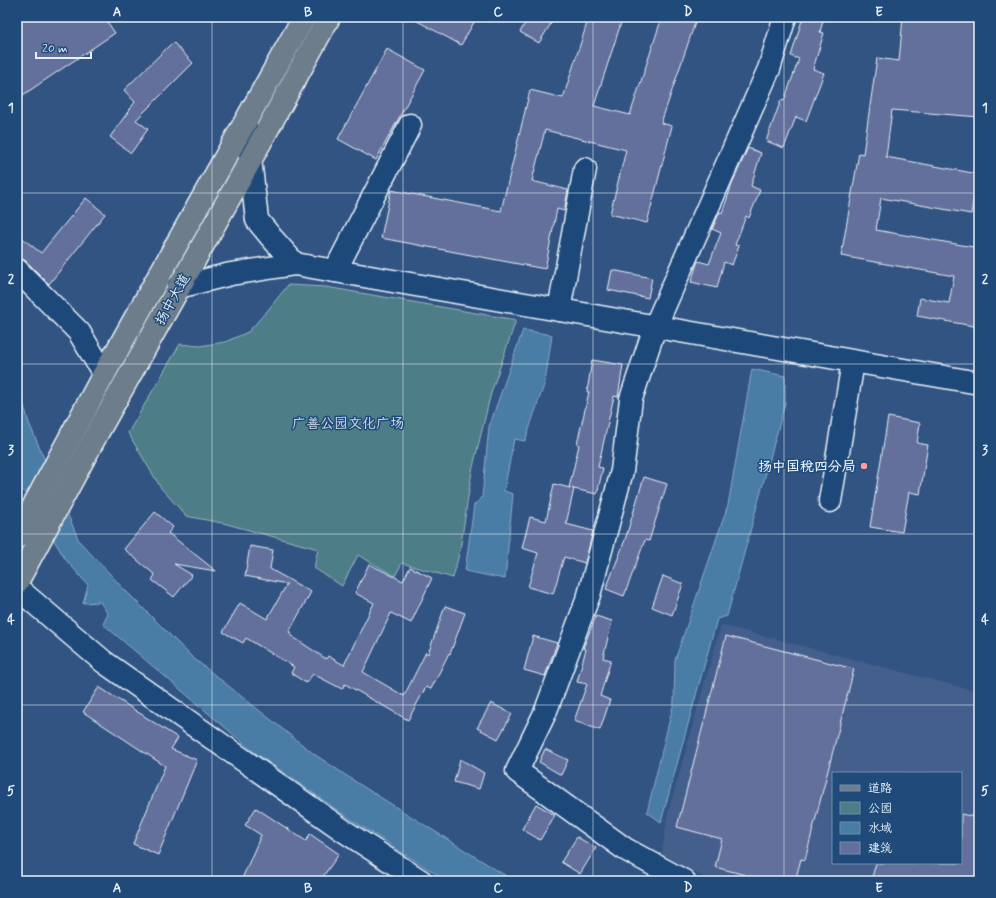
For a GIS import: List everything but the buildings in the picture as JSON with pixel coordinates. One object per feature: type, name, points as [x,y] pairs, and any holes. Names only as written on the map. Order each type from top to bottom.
[{"type":"main road","name":"扬中大道","points":[[17,536],[104,374],[246,123],[304,17]]},
{"type":"main road","name":"扬中大道","points":[[17,582],[122,387],[250,161],[329,17]]},
{"type":"main road","points":[[104,374],[122,387]]},
{"type":"street","points":[[684,881],[625,849],[517,771],[546,713],[589,595],[622,471],[631,399],[655,327],[769,69],[785,17]]},
{"type":"street","points":[[246,123],[257,220],[295,264]]},
{"type":"street","points":[[335,271],[410,125]]},
{"type":"street","points":[[559,310],[585,169]]},
{"type":"street","points":[[178,287],[231,274],[295,264],[979,383]]},
{"type":"street","points":[[17,270],[79,332],[104,374]]},
{"type":"street","points":[[830,501],[853,362]]},
{"type":"street","points":[[17,588],[104,662],[344,831],[421,881]]},
{"type":"shaded area","points":[[721,625],[979,692],[979,881],[710,881],[662,854],[667,817]]},
{"type":"green space","name":"广善公园文化广场","points":[[288,285],[326,287],[516,320],[491,393],[472,471],[460,550],[453,578],[402,563],[395,576],[358,555],[342,586],[314,568],[318,549],[227,524],[186,516],[161,488],[128,433],[180,344],[200,346],[225,342],[248,332]]},
{"type":"water","points":[[523,330],[552,335],[545,382],[525,441],[514,439],[504,491],[513,494],[505,579],[465,571],[474,505],[482,498],[489,427]]},
{"type":"water","points":[[752,369],[785,376],[785,403],[727,616],[717,619],[661,822],[647,812],[674,702],[675,660],[728,505]]},
{"type":"water","points":[[17,381],[29,423],[79,541],[123,588],[192,657],[314,754],[359,784],[514,881],[447,881],[355,822],[254,752],[103,624],[108,614],[100,602],[83,603],[88,585],[66,560],[17,481]]},
{"type":"place","name":"扬中国税四分局","points":[[864,466]]}]
